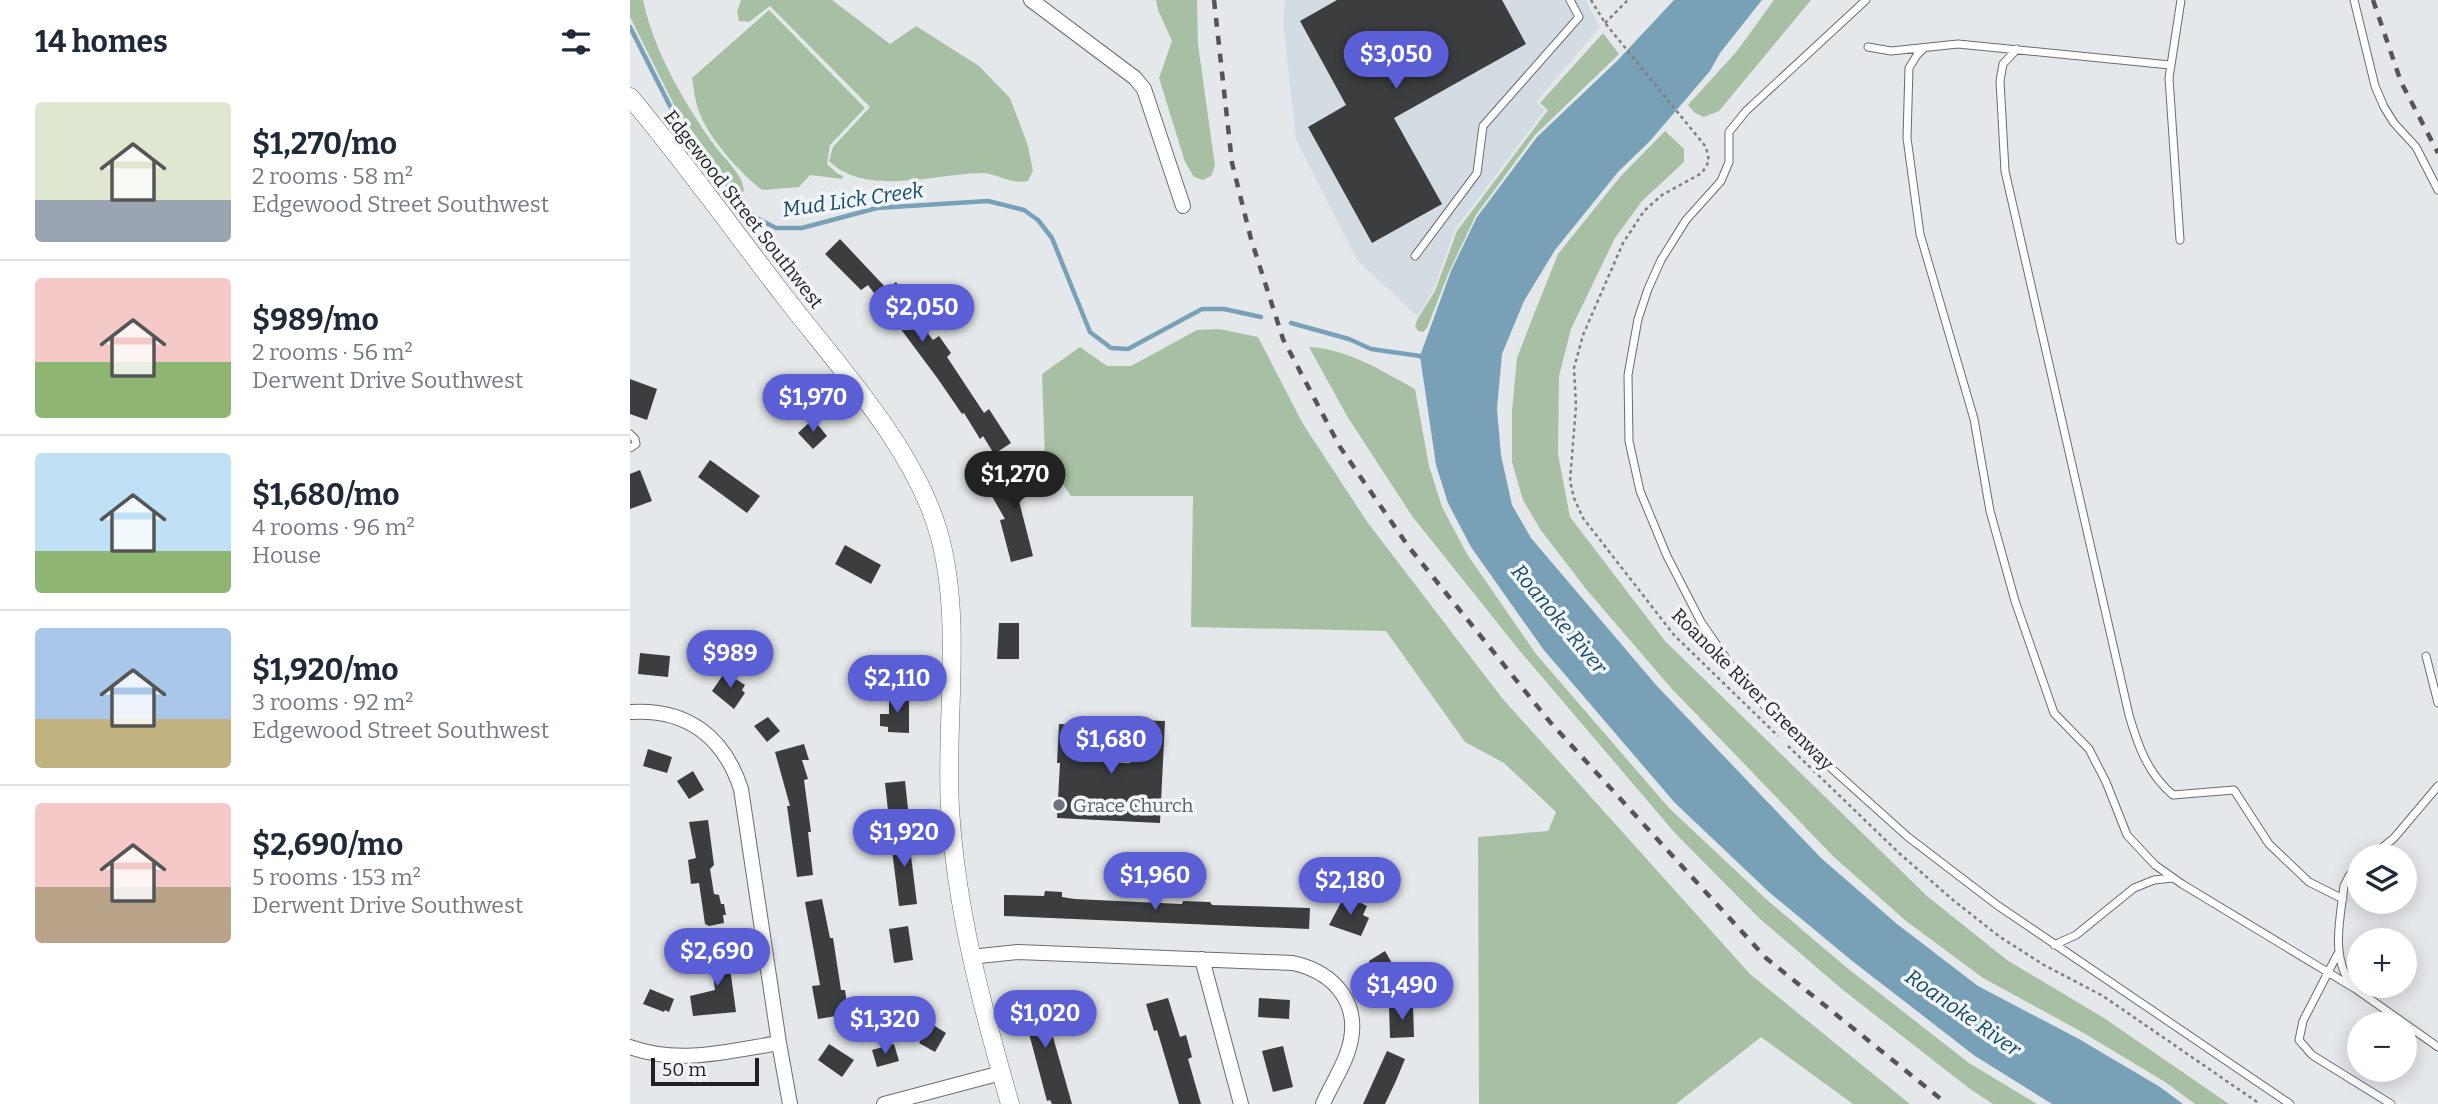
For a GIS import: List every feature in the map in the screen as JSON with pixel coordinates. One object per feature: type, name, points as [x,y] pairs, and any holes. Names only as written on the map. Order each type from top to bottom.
[{"type":"street","points":[[1031,0],[1135,78],[1144,89],[1183,206]]},
{"type":"street","name":"Edgewood Street Southwest","points":[[630,97],[869,406],[910,468],[930,506],[940,536],[947,580],[951,657],[950,805],[954,861],[970,957],[1010,1104]]},
{"type":"street","points":[[630,712],[662,713],[691,723],[715,741],[736,772],[741,789],[790,1104]]},
{"type":"street","points":[[970,957],[1018,952],[1293,963],[1308,967],[1322,973],[1343,993],[1349,1007],[1351,1038],[1347,1054],[1323,1104]]},
{"type":"street","points":[[1202,959],[1241,1104]]},
{"type":"street","points":[[630,1047],[656,1055],[676,1057],[779,1043]]},
{"type":"street","points":[[884,1104],[1001,1073]]},
{"type":"lane","points":[[1415,256],[1476,173],[1483,126],[1579,17],[1570,0]]},
{"type":"lane","points":[[1866,0],[1746,111],[1729,132],[1729,162],[1721,181],[1686,220],[1661,260],[1644,299],[1631,350],[1627,412],[1633,464],[1640,491],[1667,556],[1702,622],[1734,670],[1792,733],[1908,837],[1997,905],[2290,1104]]},
{"type":"lane","points":[[2180,240],[2169,108],[2170,65],[2181,0]]},
{"type":"lane","points":[[2354,0],[2375,86],[2384,107],[2394,123],[2416,147],[2438,190]]},
{"type":"lane","points":[[1868,47],[1891,51],[1958,44],[2170,65]]},
{"type":"lane","points":[[1924,48],[1909,68],[1908,138],[1920,234],[1974,419],[1990,511],[2015,601],[2054,713],[2089,749],[2106,782],[2127,835],[2155,865],[2347,984]]},
{"type":"lane","points":[[2017,49],[2003,64],[2000,81],[2005,171],[2137,742],[2157,782],[2174,795],[2234,789],[2269,844],[2309,882],[2343,899]]},
{"type":"lane","points":[[630,434],[636,444],[630,447]]},
{"type":"lane","points":[[2426,656],[2438,703]]},
{"type":"lane","points":[[2387,844],[2438,786]]},
{"type":"lane","points":[[2054,945],[2076,935],[2134,888],[2154,880],[2174,878]]},
{"type":"lane","points":[[2347,878],[2338,954],[2303,1021],[2299,1040],[2312,1055],[2391,1104]]},
{"type":"lane","points":[[2338,954],[2347,979]]},
{"type":"lane","points":[[2368,998],[2438,1047]]},
{"type":"path","name":"Roanoke River Greenway","points":[[1591,0],[1605,23],[1709,152],[1708,167],[1696,178],[1662,195],[1644,211],[1623,243],[1583,335],[1574,368],[1576,406],[1570,481],[1583,518],[1674,635],[1889,843],[1953,900],[2000,937],[2044,965],[2103,996],[2260,1104]]},
{"type":"path","points":[[1605,23],[1628,0]]},
{"type":"shaded area","points":[[1285,0],[1585,0],[1600,27],[1536,102],[1545,110],[1455,229],[1433,291],[1417,316],[1357,260],[1296,139],[1283,22]]},
{"type":"green space","points":[[630,0],[643,0],[654,38],[670,74],[701,126],[740,178],[744,191],[740,193],[731,185],[675,107],[630,17]]},
{"type":"green space","points":[[741,0],[832,0],[890,44],[916,26],[979,66],[1010,98],[1028,146],[1033,171],[1028,181],[981,173],[881,181],[844,172],[829,161],[833,147],[870,107],[770,6],[749,22],[739,21],[737,12]]},
{"type":"green space","points":[[1156,0],[1197,0],[1198,44],[1215,166],[1211,176],[1203,180],[1194,177],[1185,162],[1159,78],[1172,41]]},
{"type":"green space","points":[[1774,0],[1811,0],[1719,111],[1704,117],[1695,113],[1688,105],[1737,51]]},
{"type":"green space","points":[[769,10],[865,108],[830,145],[827,164],[843,176],[842,179],[810,175],[799,187],[762,190],[726,154],[703,122],[692,78]]},
{"type":"green space","points":[[1603,33],[1619,54],[1535,135],[1476,215],[1427,328],[1423,332],[1418,331],[1415,326],[1418,318],[1435,291],[1457,231],[1548,110],[1540,103]]},
{"type":"green space","points":[[1665,131],[1684,149],[1684,162],[1642,201],[1615,238],[1571,329],[1559,376],[1558,454],[1570,517],[1665,641],[1927,896],[2007,960],[2104,1018],[2229,1104],[2195,1104],[2165,1082],[2082,1032],[1983,978],[1906,921],[1834,857],[1671,688],[1586,589],[1540,529],[1523,500],[1512,462],[1512,410],[1517,358],[1558,254],[1620,177]]},
{"type":"green space","points":[[1219,329],[1258,337],[1303,424],[1368,523],[1502,698],[1750,974],[1910,1104],[1853,1104],[1761,1037],[1676,1104],[1479,1104],[1478,837],[1548,831],[1556,812],[1504,763],[1465,742],[1386,631],[1191,627],[1193,496],[1071,496],[1045,459],[1042,374],[1080,347],[1107,366],[1131,366],[1197,330]]},
{"type":"green space","points":[[1309,347],[1351,356],[1415,389],[1429,466],[1442,507],[1467,554],[1536,654],[1669,808],[1766,899],[1846,967],[1969,1063],[2037,1104],[1993,1104],[1970,1089],[1843,990],[1759,918],[1674,832],[1519,650],[1412,516],[1347,416]]},
{"type":"water","name":"Roanoke River","points":[[1674,0],[1762,0],[1720,53],[1710,71],[1650,141],[1618,172],[1555,250],[1524,301],[1502,354],[1497,409],[1501,455],[1512,505],[1531,538],[1656,685],[1821,858],[1897,924],[1978,986],[2079,1039],[2160,1087],[2183,1104],[2052,1104],[1975,1056],[1851,960],[1770,893],[1675,803],[1543,649],[1471,547],[1448,503],[1436,465],[1420,356],[1451,271],[1477,217],[1537,137],[1617,61]]},
{"type":"building","points":[[1337,0],[1502,0],[1526,44],[1394,118],[1442,204],[1372,243],[1308,127],[1346,105],[1300,21]]},
{"type":"building","points":[[840,239],[887,289],[896,282],[920,315],[916,318],[933,340],[939,336],[951,353],[947,357],[984,413],[989,409],[1011,443],[994,454],[983,436],[980,439],[964,413],[962,414],[868,285],[861,290],[825,254]]},
{"type":"building","points":[[630,379],[657,389],[647,420],[630,414]]},
{"type":"building","points":[[813,419],[827,436],[813,449],[798,433]]},
{"type":"building","points":[[710,460],[760,496],[747,513],[698,477]]},
{"type":"building","points":[[1023,461],[1032,477],[1027,480],[1034,492],[1019,501],[1033,556],[1011,562],[1000,520],[1005,519],[990,493],[1007,483],[1002,474]]},
{"type":"building","points":[[640,470],[652,501],[630,509],[630,474]]},
{"type":"building","points":[[845,545],[881,565],[871,584],[835,564]]},
{"type":"building","points":[[999,623],[1019,623],[1019,659],[997,659]]},
{"type":"building","points":[[640,653],[670,656],[668,677],[638,674]]},
{"type":"building","points":[[725,672],[745,685],[742,690],[745,693],[734,709],[712,691]]},
{"type":"building","points":[[889,696],[909,696],[909,733],[888,732],[888,727],[880,726],[880,714],[889,714]]},
{"type":"building","points":[[768,717],[780,731],[767,742],[754,726]]},
{"type":"building","points":[[1133,720],[1165,721],[1160,823],[1057,818],[1059,724],[1097,726],[1096,747],[1103,748],[1103,762],[1130,763]]},
{"type":"building","points":[[804,744],[809,760],[802,760],[808,779],[804,780],[813,875],[797,877],[787,806],[790,806],[775,752]]},
{"type":"building","points":[[648,749],[672,757],[667,773],[643,766]]},
{"type":"building","points":[[693,771],[704,790],[689,799],[677,781]]},
{"type":"building","points":[[905,781],[908,809],[888,811],[885,783]]},
{"type":"building","points":[[708,820],[714,865],[710,869],[714,894],[719,895],[726,915],[723,915],[724,923],[709,926],[705,924],[699,883],[691,884],[688,860],[696,858],[689,822]]},
{"type":"building","points":[[908,832],[917,904],[899,906],[890,834]]},
{"type":"building","points":[[1045,891],[1062,892],[1062,897],[1075,899],[1182,904],[1183,901],[1210,902],[1212,905],[1310,908],[1309,929],[1004,916],[1004,895],[1044,896]]},
{"type":"building","points":[[1345,895],[1367,906],[1363,915],[1369,918],[1361,936],[1329,925]]},
{"type":"building","points":[[822,899],[830,938],[833,938],[841,990],[845,990],[847,1004],[841,1005],[842,1015],[818,1019],[812,986],[820,985],[805,902]]},
{"type":"building","points":[[908,926],[913,960],[894,963],[889,929]]},
{"type":"building","points":[[727,946],[736,1012],[693,1016],[690,996],[715,990],[709,948]]},
{"type":"building","points":[[1385,951],[1400,977],[1383,988],[1369,966],[1369,961]]},
{"type":"building","points":[[650,989],[674,999],[669,1012],[643,1004]]},
{"type":"building","points":[[1038,991],[1072,1104],[1052,1104],[1050,1100],[1047,1101],[1019,996]]},
{"type":"building","points":[[1168,998],[1180,1037],[1186,1035],[1192,1057],[1188,1059],[1201,1104],[1179,1104],[1157,1030],[1154,1031],[1146,1004]]},
{"type":"building","points":[[1259,998],[1290,1000],[1289,1019],[1258,1017]]},
{"type":"building","points":[[1413,1005],[1414,1037],[1390,1038],[1389,1006]]},
{"type":"building","points":[[930,1023],[946,1033],[935,1052],[919,1043]]},
{"type":"building","points":[[829,1044],[854,1060],[842,1077],[818,1060]]},
{"type":"building","points":[[894,1044],[899,1061],[877,1067],[872,1050]]},
{"type":"building","points":[[1283,1046],[1293,1087],[1273,1092],[1262,1051]]},
{"type":"building","points":[[1387,1051],[1405,1059],[1395,1083],[1385,1104],[1363,1104]]},
{"type":"waterway","name":"Mud Lick Creek","points":[[630,27],[671,108],[732,192],[755,217],[776,228],[802,228],[877,208],[988,201],[1024,210],[1038,220],[1052,238],[1090,332],[1111,348],[1128,349],[1202,309],[1224,309],[1261,317]]},
{"type":"waterway","name":"Mud Lick Creek","points":[[1291,323],[1349,339],[1371,349],[1420,356],[1424,359]]},
{"type":"railway","points":[[1214,0],[1232,163],[1251,239],[1283,339],[1340,447],[1408,546],[1550,722],[1766,958],[1947,1104]]},
{"type":"railway","points":[[2373,0],[2401,82],[2438,153]]},
{"type":"place","name":"Grace Church","points":[[1059,805]]}]
